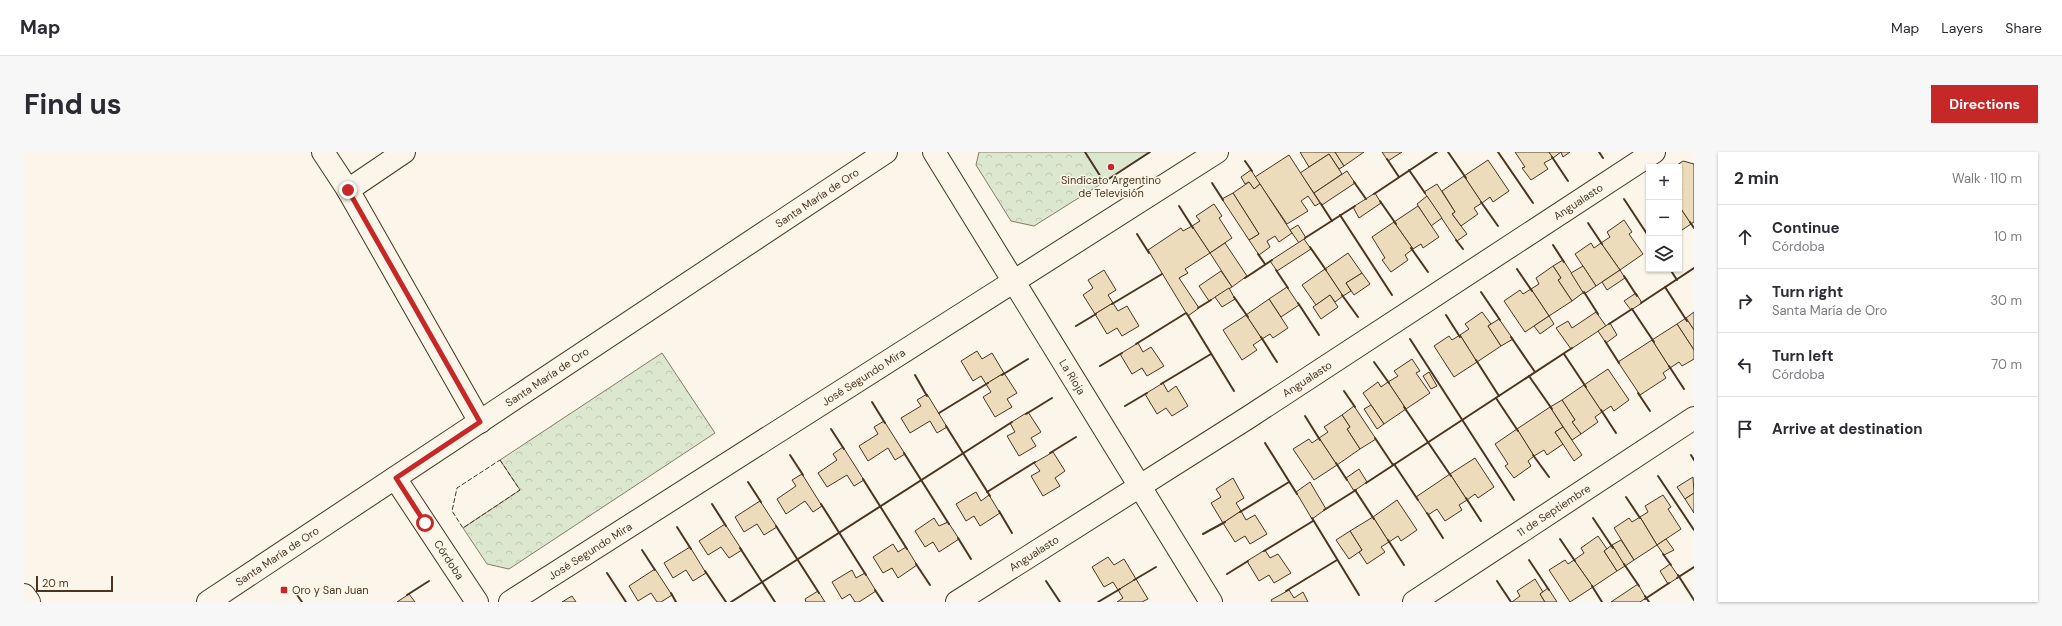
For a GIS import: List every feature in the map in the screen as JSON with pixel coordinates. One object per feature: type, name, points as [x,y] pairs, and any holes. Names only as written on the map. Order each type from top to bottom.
[{"type":"street","points":[[323,152],[348,190],[480,422]]},
{"type":"street","points":[[348,190],[404,152]]},
{"type":"street","name":"Santa María de Oro","points":[[208,602],[886,152]]},
{"type":"street","name":"La Rioja","points":[[934,152],[1211,602]]},
{"type":"street","name":"José Segundo Mira","points":[[510,602],[1217,152]]},
{"type":"street","name":"Angualasto","points":[[957,602],[1250,417],[1654,152]]},
{"type":"street","name":"11 de Septiembre","points":[[1414,602],[1694,418]]},
{"type":"street","name":"Córdoba","points":[[396,478],[477,602]]},
{"type":"street","points":[[24,595],[29,602]]},
{"type":"green space","points":[[979,152],[1085,152],[1104,182],[1034,226],[1011,221],[976,165]]},
{"type":"green space","name":"Sindicato Argentino de Televisión","points":[[1085,152],[1150,152],[1104,182]]},
{"type":"green space","points":[[662,353],[715,433],[509,569],[487,564],[463,528],[520,490],[500,460]]},
{"type":"building","points":[[1300,152],[1335,152],[1344,166],[1339,169],[1329,154],[1309,167]]},
{"type":"building","points":[[1335,152],[1364,152],[1344,166]]},
{"type":"building","points":[[1382,152],[1402,152],[1388,161]]},
{"type":"building","points":[[1515,152],[1549,152],[1553,158],[1544,163],[1548,169],[1531,180],[1522,168],[1525,167]]},
{"type":"building","points":[[1549,152],[1561,152],[1553,158]]},
{"type":"building","points":[[1561,152],[1570,152],[1563,157]]},
{"type":"building","points":[[1329,154],[1342,174],[1314,193],[1300,173]]},
{"type":"building","points":[[1289,155],[1320,203],[1315,206],[1308,196],[1301,201],[1308,211],[1287,224],[1255,177]]},
{"type":"building","points":[[1488,160],[1509,191],[1493,202],[1490,197],[1482,203],[1464,176]]},
{"type":"building","points":[[1683,161],[1694,164],[1694,222],[1691,224],[1682,210],[1682,164],[1678,164]]},
{"type":"building","points":[[1251,170],[1260,184],[1254,189],[1249,182],[1245,184],[1241,177]]},
{"type":"building","points":[[1347,171],[1355,183],[1322,205],[1314,193]]},
{"type":"building","points":[[1464,176],[1482,203],[1474,208],[1478,214],[1461,226],[1452,214],[1455,212],[1442,191]]},
{"type":"building","points":[[1249,182],[1254,189],[1260,184],[1292,233],[1279,242],[1275,236],[1267,241],[1270,247],[1259,255],[1249,240],[1259,234],[1233,193]]},
{"type":"building","points":[[1437,184],[1455,212],[1452,214],[1467,234],[1457,241],[1424,192]]},
{"type":"building","points":[[1233,193],[1259,234],[1249,240],[1222,199]]},
{"type":"building","points":[[1375,193],[1381,203],[1359,218],[1353,207]]},
{"type":"building","points":[[1427,196],[1442,218],[1431,226],[1417,204]]},
{"type":"building","points":[[1214,204],[1222,216],[1219,218],[1232,238],[1210,253],[1192,226],[1200,221],[1196,216]]},
{"type":"building","points":[[1418,206],[1439,237],[1423,248],[1421,244],[1413,249],[1394,222]]},
{"type":"building","points":[[1682,210],[1691,224],[1682,230]]},
{"type":"building","points":[[1624,220],[1632,232],[1629,234],[1643,254],[1620,270],[1601,243],[1610,237],[1607,232]]},
{"type":"building","points":[[1394,222],[1413,249],[1405,255],[1408,260],[1391,272],[1382,260],[1385,258],[1372,237]]},
{"type":"building","points":[[1298,225],[1306,238],[1299,243],[1290,230]]},
{"type":"building","points":[[1192,226],[1210,253],[1185,269],[1188,273],[1179,278],[1199,308],[1188,316],[1148,250],[1181,228],[1183,231]]},
{"type":"building","points":[[1304,239],[1311,249],[1277,271],[1270,261]]},
{"type":"building","points":[[1225,243],[1247,276],[1232,287],[1210,253]]},
{"type":"building","points":[[1591,243],[1594,248],[1601,243],[1620,270],[1596,286],[1575,254]]},
{"type":"building","points":[[1348,253],[1362,273],[1346,283],[1351,291],[1343,296],[1325,269]]},
{"type":"building","points":[[1563,260],[1584,292],[1572,301],[1558,280],[1561,278],[1553,266]]},
{"type":"building","points":[[1553,266],[1561,278],[1558,280],[1572,301],[1549,316],[1531,289],[1539,284],[1536,278]]},
{"type":"building","points":[[1583,266],[1596,286],[1584,294],[1571,273]]},
{"type":"building","points":[[1325,269],[1343,296],[1335,302],[1330,295],[1316,305],[1302,285]]},
{"type":"building","points":[[1104,270],[1116,290],[1108,295],[1113,303],[1095,314],[1083,295],[1093,288],[1088,280]]},
{"type":"building","points":[[1620,270],[1625,278],[1607,290],[1602,282]]},
{"type":"building","points":[[1221,271],[1232,287],[1209,301],[1199,286]]},
{"type":"building","points":[[1362,273],[1370,284],[1354,295],[1346,283]]},
{"type":"building","points":[[1287,287],[1299,305],[1281,317],[1269,299]]},
{"type":"building","points":[[1229,288],[1235,299],[1222,307],[1215,297]]},
{"type":"building","points":[[1531,289],[1549,316],[1525,332],[1504,301],[1520,290],[1523,294]]},
{"type":"building","points":[[1636,293],[1642,303],[1631,310],[1624,301]]},
{"type":"building","points":[[1330,295],[1338,307],[1321,319],[1313,307]]},
{"type":"building","points":[[1269,299],[1288,328],[1273,338],[1270,334],[1262,339],[1246,315]]},
{"type":"building","points":[[1113,303],[1118,311],[1127,306],[1139,326],[1122,336],[1117,328],[1107,334],[1095,314]]},
{"type":"building","points":[[1482,312],[1491,324],[1488,326],[1501,346],[1477,362],[1460,335],[1469,329],[1465,324]]},
{"type":"building","points":[[1596,312],[1606,326],[1571,349],[1556,328],[1568,321],[1572,328]]},
{"type":"building","points":[[1694,312],[1694,330],[1686,318]]},
{"type":"building","points":[[1246,315],[1262,339],[1253,345],[1257,350],[1242,360],[1223,330]]},
{"type":"building","points":[[1549,316],[1554,324],[1540,334],[1534,326]]},
{"type":"building","points":[[1686,318],[1694,330],[1694,350],[1677,324]]},
{"type":"building","points":[[1499,319],[1513,339],[1501,346],[1488,326]]},
{"type":"building","points":[[1610,323],[1617,335],[1606,343],[1598,331]]},
{"type":"building","points":[[1677,324],[1694,350],[1694,359],[1682,366],[1679,362],[1670,368],[1652,340]]},
{"type":"building","points":[[1460,335],[1477,362],[1454,377],[1434,346],[1449,336],[1452,340]]},
{"type":"building","points":[[1652,340],[1670,368],[1663,373],[1666,378],[1640,395],[1618,362]]},
{"type":"building","points":[[1138,343],[1143,352],[1151,347],[1164,366],[1147,376],[1142,368],[1132,374],[1120,354]]},
{"type":"building","points":[[977,351],[982,359],[992,353],[1004,373],[986,384],[981,376],[973,381],[961,361]]},
{"type":"building","points":[[1412,359],[1420,371],[1416,373],[1430,393],[1406,409],[1388,382],[1398,376],[1394,371]]},
{"type":"building","points":[[1608,369],[1629,400],[1614,411],[1611,406],[1602,412],[1584,385]]},
{"type":"building","points":[[1429,372],[1437,386],[1431,389],[1423,376]]},
{"type":"building","points":[[1004,373],[1017,393],[1007,399],[1012,407],[995,417],[983,397],[991,392],[986,384]]},
{"type":"building","points":[[1378,382],[1381,387],[1388,382],[1406,409],[1384,424],[1363,393]]},
{"type":"building","points":[[1163,383],[1168,392],[1176,386],[1188,406],[1172,416],[1166,408],[1157,414],[1145,394]]},
{"type":"building","points":[[1584,385],[1602,412],[1595,417],[1598,422],[1581,434],[1572,422],[1575,420],[1562,400]]},
{"type":"building","points":[[927,394],[947,427],[937,433],[930,421],[910,433],[901,418],[921,406],[917,400]]},
{"type":"building","points":[[1562,400],[1575,420],[1572,422],[1581,434],[1572,440],[1550,407]]},
{"type":"building","points":[[1371,405],[1384,424],[1377,429],[1364,409]]},
{"type":"building","points":[[1354,406],[1376,439],[1360,449],[1347,429],[1350,427],[1342,415]]},
{"type":"building","points":[[1550,407],[1563,427],[1555,432],[1563,444],[1547,455],[1544,450],[1534,456],[1517,429]]},
{"type":"building","points":[[1028,412],[1041,432],[1031,438],[1036,446],[1019,456],[1007,436],[1015,432],[1010,423]]},
{"type":"building","points":[[1342,415],[1350,427],[1347,429],[1360,449],[1337,465],[1319,438],[1328,432],[1324,427]]},
{"type":"building","points":[[884,421],[905,454],[895,460],[888,448],[868,461],[859,446],[878,434],[874,427]]},
{"type":"building","points":[[1563,427],[1582,455],[1574,461],[1555,432]]},
{"type":"building","points":[[1517,429],[1534,456],[1528,461],[1531,466],[1514,478],[1505,466],[1508,464],[1495,444]]},
{"type":"building","points":[[1319,438],[1337,465],[1314,480],[1293,449],[1309,439],[1312,443]]},
{"type":"building","points":[[843,447],[864,480],[854,486],[847,475],[827,487],[818,473],[837,460],[833,454]]},
{"type":"building","points":[[1053,452],[1065,471],[1055,478],[1060,486],[1043,496],[1031,476],[1040,471],[1034,463]]},
{"type":"building","points":[[1475,458],[1494,487],[1478,498],[1475,494],[1467,500],[1450,474]]},
{"type":"building","points":[[1359,469],[1367,482],[1354,491],[1346,478]]},
{"type":"building","points":[[802,474],[822,506],[813,512],[805,501],[786,514],[777,499],[796,486],[792,480]]},
{"type":"building","points":[[1450,474],[1467,500],[1459,505],[1462,510],[1445,521],[1437,509],[1428,515],[1416,497]]},
{"type":"building","points":[[1693,477],[1694,493],[1685,499],[1677,487]]},
{"type":"building","points":[[1233,478],[1244,498],[1236,503],[1241,511],[1223,523],[1211,503],[1221,497],[1216,489]]},
{"type":"building","points":[[1310,482],[1326,509],[1312,519],[1296,492]]},
{"type":"building","points":[[976,492],[981,501],[989,495],[1000,513],[980,526],[974,516],[966,521],[956,504]]},
{"type":"building","points":[[1694,493],[1694,513],[1685,499]]},
{"type":"building","points":[[1663,495],[1671,507],[1668,509],[1681,529],[1657,545],[1640,517],[1648,512],[1645,506]]},
{"type":"building","points":[[1397,500],[1417,530],[1401,541],[1398,536],[1389,542],[1373,517]]},
{"type":"building","points":[[760,501],[777,527],[764,535],[757,524],[744,532],[735,517]]},
{"type":"building","points":[[1241,511],[1246,520],[1255,515],[1267,534],[1250,544],[1245,536],[1235,542],[1223,523]]},
{"type":"building","points":[[1373,517],[1389,542],[1381,547],[1385,552],[1367,564],[1359,552],[1362,550],[1350,531]]},
{"type":"building","points":[[1640,517],[1657,545],[1634,560],[1614,528],[1629,518],[1632,522]]},
{"type":"building","points":[[934,518],[939,526],[948,522],[959,539],[939,552],[933,542],[925,547],[915,531]]},
{"type":"building","points":[[725,524],[742,550],[729,558],[721,547],[708,555],[699,541]]},
{"type":"building","points":[[1350,531],[1362,550],[1349,559],[1336,540]]},
{"type":"building","points":[[1598,536],[1607,549],[1604,551],[1617,571],[1593,587],[1574,560],[1584,553],[1581,548]]},
{"type":"building","points":[[1666,539],[1674,550],[1664,555],[1657,545]]},
{"type":"building","points":[[1621,540],[1634,560],[1625,566],[1612,545]]},
{"type":"building","points":[[893,544],[898,552],[906,547],[917,565],[898,578],[892,568],[883,573],[873,557]]},
{"type":"building","points":[[1612,545],[1625,566],[1617,571],[1604,551]]},
{"type":"building","points":[[690,547],[706,573],[693,581],[686,570],[673,578],[664,563]]},
{"type":"building","points":[[1265,550],[1270,558],[1278,554],[1291,573],[1274,583],[1269,575],[1259,581],[1247,561]]},
{"type":"building","points":[[1108,557],[1114,565],[1124,559],[1136,579],[1118,590],[1113,582],[1104,587],[1092,567]]},
{"type":"building","points":[[1565,560],[1568,564],[1574,560],[1593,587],[1570,602],[1549,570]]},
{"type":"building","points":[[1670,564],[1679,577],[1668,584],[1660,571]]},
{"type":"building","points":[[655,569],[672,595],[661,602],[657,602],[651,593],[638,601],[629,586]]},
{"type":"building","points":[[852,570],[856,578],[865,573],[876,591],[859,602],[855,602],[850,594],[842,599],[832,582]]},
{"type":"building","points":[[1136,579],[1148,599],[1142,602],[1117,602],[1123,598],[1118,590]]},
{"type":"building","points":[[1535,579],[1543,592],[1540,594],[1545,602],[1512,602],[1520,596],[1517,591]]},
{"type":"building","points":[[1638,584],[1646,598],[1640,602],[1611,602]]},
{"type":"building","points":[[1548,588],[1557,602],[1545,602],[1540,594]]},
{"type":"building","points":[[1289,590],[1294,598],[1303,592],[1308,602],[1272,602],[1271,600]]},
{"type":"building","points":[[818,591],[825,602],[806,602],[805,599]]},
{"type":"building","points":[[409,594],[415,602],[397,602]]},
{"type":"building","points":[[572,596],[576,602],[562,602]]},
{"type":"fence","points":[[500,460],[520,490],[463,528],[452,511],[457,488],[500,460]]},
{"type":"wall","points":[[1085,152],[1104,182],[1150,152]]},
{"type":"wall","points":[[1374,194],[1437,152]]},
{"type":"wall","points":[[1448,152],[1466,178]]},
{"type":"wall","points":[[1498,152],[1533,203]]},
{"type":"wall","points":[[1599,152],[1603,158]]},
{"type":"wall","points":[[1552,157],[1568,181]]},
{"type":"wall","points":[[1387,159],[1399,177]]},
{"type":"wall","points":[[1245,161],[1252,171]]},
{"type":"wall","points":[[1409,170],[1425,193]]},
{"type":"wall","points":[[1354,182],[1366,199]]},
{"type":"wall","points":[[1212,183],[1223,200]]},
{"type":"wall","points":[[1624,199],[1648,236]]},
{"type":"wall","points":[[1380,201],[1396,224]]},
{"type":"wall","points":[[1481,202],[1498,226]]},
{"type":"wall","points":[[1321,204],[1332,221]]},
{"type":"wall","points":[[1179,206],[1193,228]]},
{"type":"wall","points":[[1305,238],[1355,206]]},
{"type":"wall","points":[[1340,215],[1392,295]]},
{"type":"wall","points":[[1690,222],[1694,228]]},
{"type":"wall","points":[[1588,223],[1602,244]]},
{"type":"wall","points":[[1137,234],[1149,253]]},
{"type":"wall","points":[[1456,240],[1463,249]]},
{"type":"wall","points":[[1553,245],[1564,262]]},
{"type":"wall","points":[[1310,247],[1326,270]]},
{"type":"wall","points":[[1411,248],[1428,272]]},
{"type":"wall","points":[[1258,254],[1265,264]]},
{"type":"wall","points":[[1245,278],[1272,260]]},
{"type":"wall","points":[[1641,303],[1694,268]]},
{"type":"wall","points":[[1517,269],[1532,291]]},
{"type":"wall","points":[[1276,270],[1288,288]]},
{"type":"wall","points":[[1672,272],[1677,280]]},
{"type":"wall","points":[[1112,304],[1162,274]]},
{"type":"wall","points":[[1624,276],[1637,296]]},
{"type":"wall","points":[[1665,287],[1687,321]]},
{"type":"wall","points":[[1481,292],[1500,320]]},
{"type":"wall","points":[[1584,292],[1598,314]]},
{"type":"wall","points":[[1342,295],[1358,317]]},
{"type":"wall","points":[[1234,297],[1248,317]]},
{"type":"wall","points":[[1198,308],[1211,300]]},
{"type":"wall","points":[[1298,303],[1319,335]]},
{"type":"wall","points":[[1632,309],[1654,342]]},
{"type":"wall","points":[[1609,324],[1632,309]]},
{"type":"wall","points":[[1136,344],[1186,313]]},
{"type":"wall","points":[[1076,326],[1096,314]]},
{"type":"wall","points":[[1187,314],[1234,391]]},
{"type":"wall","points":[[1446,315],[1460,337]]},
{"type":"wall","points":[[1261,337],[1277,362]]},
{"type":"wall","points":[[1511,337],[1535,372]]},
{"type":"wall","points":[[1410,339],[1514,500]]},
{"type":"wall","points":[[1605,341],[1619,363]]},
{"type":"wall","points":[[1366,483],[1572,348]]},
{"type":"wall","points":[[1100,366],[1122,353]]},
{"type":"wall","points":[[1161,384],[1211,354]]},
{"type":"wall","points":[[1564,354],[1586,387]]},
{"type":"wall","points":[[1002,375],[1028,359]]},
{"type":"wall","points":[[1476,360],[1499,396]]},
{"type":"wall","points":[[1374,362],[1389,383]]},
{"type":"wall","points":[[1669,366],[1684,389]]},
{"type":"wall","points":[[915,375],[927,396]]},
{"type":"wall","points":[[1529,376],[1552,409]]},
{"type":"wall","points":[[939,413],[988,383]]},
{"type":"wall","points":[[1344,391],[1355,407]]},
{"type":"wall","points":[[1125,406],[1147,393]]},
{"type":"wall","points":[[1638,393],[1650,411]]},
{"type":"wall","points":[[1026,414],[1052,398]]},
{"type":"wall","points":[[1496,398],[1518,431]]},
{"type":"wall","points":[[872,402],[885,423]]},
{"type":"wall","points":[[1404,407],[1451,476]]},
{"type":"wall","points":[[1601,410],[1616,433]]},
{"type":"wall","points":[[1305,416],[1320,440]]},
{"type":"wall","points":[[731,602],[1012,422]]},
{"type":"wall","points":[[946,426],[990,496]]},
{"type":"wall","points":[[831,429],[844,449]]},
{"type":"wall","points":[[1050,453],[1076,437]]},
{"type":"wall","points":[[1375,438],[1393,465]]},
{"type":"wall","points":[[1265,443],[1297,494]]},
{"type":"wall","points":[[904,453],[949,524]]},
{"type":"wall","points":[[790,455],[803,475]]},
{"type":"wall","points":[[1533,455],[1549,477]]},
{"type":"wall","points":[[1691,455],[1694,460]]},
{"type":"wall","points":[[987,492],[1035,462]]},
{"type":"wall","points":[[1336,463],[1347,480]]},
{"type":"wall","points":[[1394,464],[1418,500]]},
{"type":"wall","points":[[1658,476],[1694,530]]},
{"type":"wall","points":[[863,479],[907,549]]},
{"type":"wall","points":[[748,482],[761,502]]},
{"type":"wall","points":[[1240,512],[1289,482]]},
{"type":"wall","points":[[1355,490],[1374,519]]},
{"type":"wall","points":[[1324,510],[1356,490]]},
{"type":"wall","points":[[1626,497],[1640,518]]},
{"type":"wall","points":[[1466,498],[1481,521]]},
{"type":"wall","points":[[712,504],[726,526]]},
{"type":"wall","points":[[821,504],[866,575]]},
{"type":"wall","points":[[999,511],[1012,533]]},
{"type":"wall","points":[[1427,513],[1443,538]]},
{"type":"wall","points":[[1312,518],[1359,595]]},
{"type":"wall","points":[[1593,518],[1613,548]]},
{"type":"wall","points":[[1264,551],[1313,521]]},
{"type":"wall","points":[[1203,534],[1225,522]]},
{"type":"wall","points":[[776,526],[819,593]]},
{"type":"wall","points":[[677,527],[691,549]]},
{"type":"wall","points":[[958,538],[971,559]]},
{"type":"wall","points":[[1560,539],[1575,561]]},
{"type":"wall","points":[[1388,540],[1404,565]]},
{"type":"wall","points":[[740,548],[775,602]]},
{"type":"wall","points":[[642,550],[655,570]]},
{"type":"wall","points":[[1663,554],[1671,565]]},
{"type":"wall","points":[[1286,591],[1337,560]]},
{"type":"wall","points":[[1529,560],[1549,590]]},
{"type":"wall","points":[[1227,574],[1248,561]]},
{"type":"wall","points":[[916,564],[930,585]]},
{"type":"wall","points":[[1624,564],[1639,586]]},
{"type":"wall","points":[[1134,580],[1156,567]]},
{"type":"wall","points":[[1677,578],[1694,567]]},
{"type":"wall","points":[[705,571],[726,602]]},
{"type":"wall","points":[[607,573],[626,602]]},
{"type":"wall","points":[[1678,575],[1694,600]]},
{"type":"wall","points":[[407,595],[429,581]]},
{"type":"wall","points":[[1046,581],[1060,602]]},
{"type":"wall","points":[[1497,581],[1511,602]]},
{"type":"wall","points":[[1645,599],[1669,583]]},
{"type":"wall","points":[[1592,586],[1602,602]]},
{"type":"wall","points":[[1098,602],[1120,589]]},
{"type":"wall","points":[[875,590],[883,602]]},
{"type":"wall","points":[[295,592],[302,602]]},
{"type":"wall","points":[[671,593],[676,602]]},
{"type":"wall","points":[[1645,596],[1649,602]]},
{"type":"place","name":"Sindicato Argentino de Televisión","points":[[1111,167]]},
{"type":"place","name":"Oro y San Juan","points":[[284,590]]},
{"type":"route","points":[[348,190],[480,422],[396,478],[425,523]]}]
